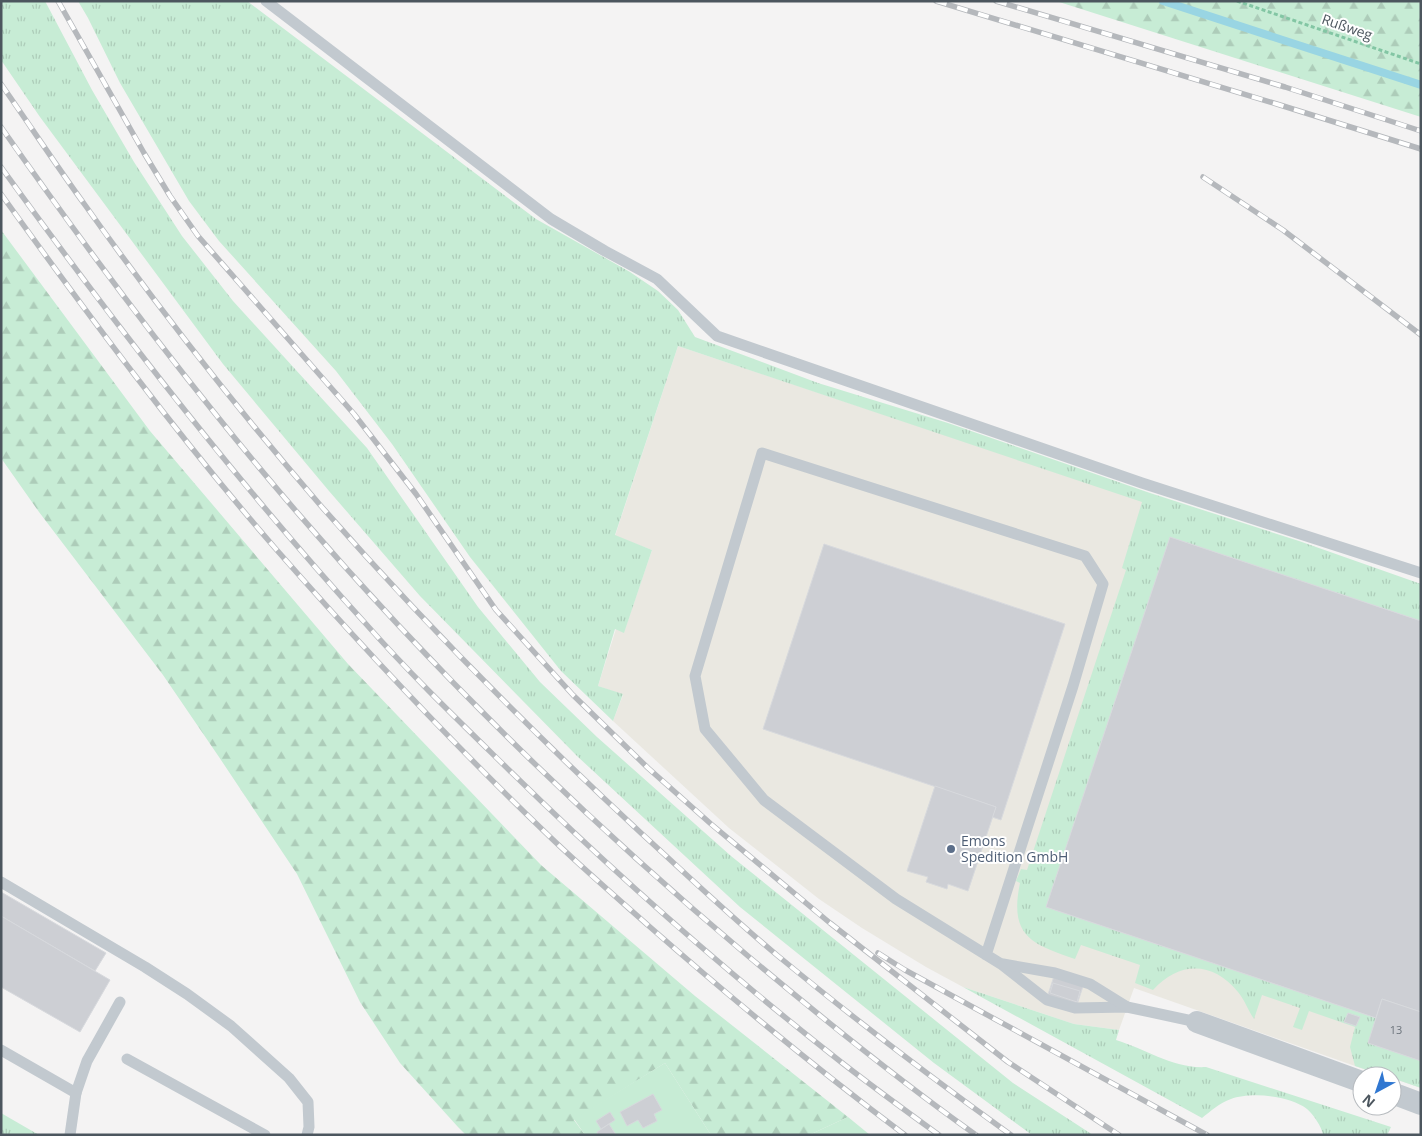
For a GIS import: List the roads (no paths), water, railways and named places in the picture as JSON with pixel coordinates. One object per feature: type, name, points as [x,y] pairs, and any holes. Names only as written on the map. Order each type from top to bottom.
[{"type":"street","points":[[1197,1022],[1352,1078]]},
{"type":"street","points":[[1402,1097],[1421,1104]]},
{"type":"lane","points":[[266,1],[551,219],[657,279],[717,336],[1142,483],[1421,573]]},
{"type":"lane","points":[[986,955],[1073,686],[1103,584],[1085,556],[762,453],[695,676],[705,729],[764,800],[896,899],[986,955],[1001,964],[1047,1000],[1076,1008],[1127,1007],[1197,1022]]},
{"type":"lane","points":[[1,882],[145,967],[187,994],[230,1026],[289,1078],[308,1102],[309,1127],[307,1135]]},
{"type":"lane","points":[[1001,964],[1047,972],[1090,984],[1127,1007]]},
{"type":"lane","points":[[70,1135],[76,1094],[87,1061],[120,1002]]},
{"type":"lane","points":[[1,1050],[76,1094]]},
{"type":"lane","points":[[127,1059],[265,1135]]},
{"type":"waterway","points":[[1163,1],[1421,85]]},
{"type":"railway","points":[[58,1],[144,153],[170,196],[198,236],[354,414],[416,494],[496,610],[573,695],[648,768],[711,824],[830,923],[1008,1062],[1119,1135]]},
{"type":"railway","points":[[936,1],[1421,149]]},
{"type":"railway","points":[[996,1],[1285,87],[1421,131]]},
{"type":"railway","points":[[1,84],[113,244],[229,396],[321,506],[437,633],[599,794],[743,926],[864,1025],[1011,1135]]},
{"type":"railway","points":[[1,127],[105,271],[213,411],[336,557],[467,697],[604,830],[748,956],[917,1092],[976,1135]]},
{"type":"railway","points":[[1,167],[132,343],[223,458],[317,570],[418,680],[549,808],[630,884],[713,957],[865,1081],[939,1135]]},
{"type":"railway","points":[[1203,177],[1283,230],[1421,335]]},
{"type":"railway","points":[[1,194],[134,374],[203,462],[275,548],[442,730],[559,846],[650,927],[775,1033],[905,1135]]},
{"type":"railway","points":[[878,953],[905,970],[1207,1135]]},
{"type":"place","name":"Emons Spedition GmbH","points":[[951,849]]}]
